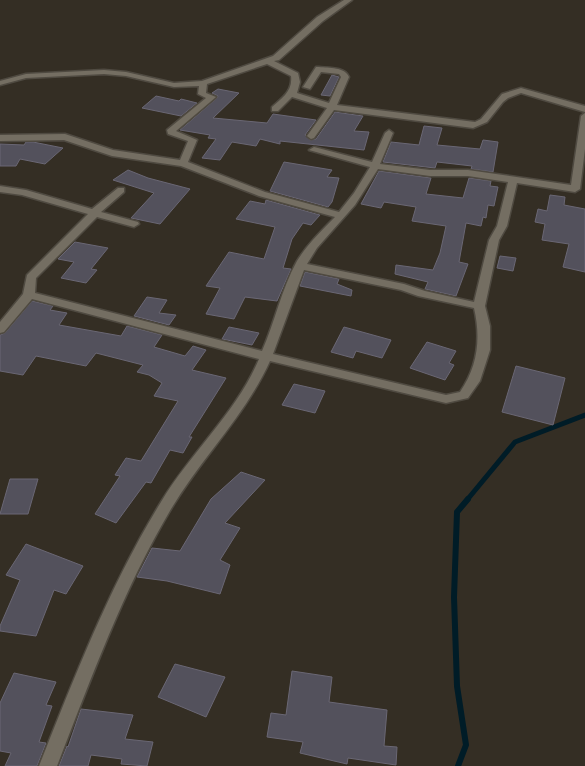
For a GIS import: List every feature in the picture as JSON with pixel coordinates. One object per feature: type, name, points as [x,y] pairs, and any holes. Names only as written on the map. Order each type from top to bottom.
[{"type":"street","points":[[0,83],[26,76],[104,72],[126,74],[174,85],[203,83],[276,58],[320,19],[349,0]]},
{"type":"street","points":[[268,61],[295,75],[296,82],[292,93],[275,109]]},
{"type":"street","points":[[307,88],[319,69],[344,74],[332,107],[311,136]]},
{"type":"street","points":[[183,163],[193,140],[171,132],[171,130],[212,97],[202,94],[203,83]]},
{"type":"street","points":[[292,93],[308,101],[332,107],[476,125],[481,123],[496,103],[512,92],[521,90],[585,109]]},
{"type":"street","points":[[575,189],[585,116]]},
{"type":"street","points":[[48,766],[86,668],[125,582],[167,504],[232,417],[258,375],[304,260],[353,203],[376,166],[389,133]]},
{"type":"street","points":[[0,138],[65,137],[112,152],[183,163],[262,194],[342,216]]},
{"type":"street","points":[[314,150],[376,166],[430,173],[476,174],[585,192]]},
{"type":"street","points":[[29,295],[265,356],[454,399],[464,395],[474,381],[484,350],[484,326],[479,306],[494,240],[502,226],[513,180]]},
{"type":"street","points":[[0,189],[24,192],[134,224]]},
{"type":"street","points":[[0,329],[29,295],[31,277],[94,213],[121,190]]},
{"type":"street","points":[[301,266],[404,286],[422,294],[479,306]]},
{"type":"building","points":[[332,75],[339,77],[330,96],[321,95]]},
{"type":"building","points":[[218,89],[239,93],[213,118],[267,123],[273,114],[316,120],[305,135],[310,140],[316,139],[335,112],[363,116],[354,131],[369,132],[364,150],[280,141],[280,144],[260,139],[256,146],[232,142],[220,160],[202,158],[216,139],[208,138],[210,135],[180,130],[217,98],[218,96],[212,93]]},
{"type":"building","points":[[156,96],[197,103],[181,116],[142,108]]},
{"type":"building","points":[[424,126],[442,128],[437,145],[480,149],[483,140],[498,142],[493,172],[471,169],[472,166],[437,162],[435,168],[383,162],[391,142],[419,145]]},
{"type":"building","points":[[26,142],[63,148],[45,164],[20,159],[16,166],[0,166],[0,144],[24,145]]},
{"type":"building","points":[[284,162],[332,170],[327,177],[339,178],[332,202],[328,207],[270,191]]},
{"type":"building","points":[[128,170],[148,178],[190,189],[160,224],[131,218],[154,193],[113,180]]},
{"type":"building","points":[[379,171],[431,178],[426,194],[463,198],[469,178],[491,181],[490,186],[498,187],[494,206],[488,205],[486,218],[483,217],[481,226],[466,223],[459,262],[468,264],[456,296],[425,289],[428,282],[395,274],[396,265],[433,270],[440,253],[446,226],[412,221],[416,207],[384,202],[381,208],[361,204]]},
{"type":"building","points":[[550,195],[565,197],[564,205],[585,209],[585,272],[563,267],[569,244],[542,240],[545,224],[535,222],[538,209],[547,211]]},
{"type":"building","points":[[266,200],[320,215],[311,225],[303,223],[292,239],[283,268],[291,269],[277,301],[245,297],[234,319],[206,314],[220,288],[206,286],[229,252],[264,259],[275,227],[236,219],[250,201],[265,204]]},
{"type":"building","points":[[75,242],[108,248],[91,269],[97,270],[86,283],[61,278],[74,262],[58,259]]},
{"type":"building","points":[[500,256],[516,258],[513,271],[497,268]]},
{"type":"building","points":[[305,272],[339,279],[337,284],[352,290],[351,296],[300,286]]},
{"type":"building","points":[[147,297],[167,300],[159,313],[176,315],[169,325],[134,316]]},
{"type":"building","points":[[32,301],[53,306],[50,310],[67,313],[59,325],[121,336],[127,326],[162,335],[154,347],[185,356],[193,346],[206,350],[192,370],[226,378],[189,437],[192,437],[183,453],[170,450],[151,483],[146,482],[116,523],[95,514],[120,476],[115,475],[126,458],[141,461],[178,401],[154,396],[162,383],[149,375],[137,372],[143,365],[96,353],[86,366],[36,356],[23,375],[0,371],[0,335],[5,333]]},
{"type":"building","points":[[229,327],[259,333],[252,345],[222,339]]},
{"type":"building","points":[[344,327],[391,340],[382,358],[356,351],[353,358],[331,352]]},
{"type":"building","points":[[427,342],[456,351],[449,363],[454,365],[445,380],[410,368]]},
{"type":"building","points":[[516,366],[565,378],[553,425],[502,412]]},
{"type":"building","points":[[294,384],[325,391],[315,413],[282,405]]},
{"type":"building","points":[[241,472],[265,480],[225,523],[240,528],[220,560],[230,565],[220,594],[167,581],[137,577],[152,548],[180,551],[211,499]]},
{"type":"building","points":[[10,479],[38,479],[28,514],[0,514]]},
{"type":"building","points":[[26,544],[83,566],[66,594],[54,590],[36,636],[0,631],[0,626],[20,580],[6,575]]},
{"type":"building","points":[[175,664],[225,677],[206,717],[158,697]]},
{"type":"building","points":[[292,671],[332,677],[329,702],[387,710],[384,746],[397,747],[396,765],[348,758],[347,764],[300,753],[303,742],[267,737],[271,713],[286,715]]},
{"type":"building","points":[[14,673],[56,682],[46,705],[52,706],[39,742],[46,743],[37,766],[5,766],[11,753],[0,751],[0,703]]},
{"type":"building","points":[[81,709],[133,715],[125,739],[153,742],[147,766],[121,764],[122,759],[91,755],[88,766],[59,766],[68,747]]},
{"type":"waterway","points":[[467,500],[515,442],[585,415]]},
{"type":"waterway","points":[[458,766],[466,745],[457,686],[454,597],[457,512],[468,499]]}]
